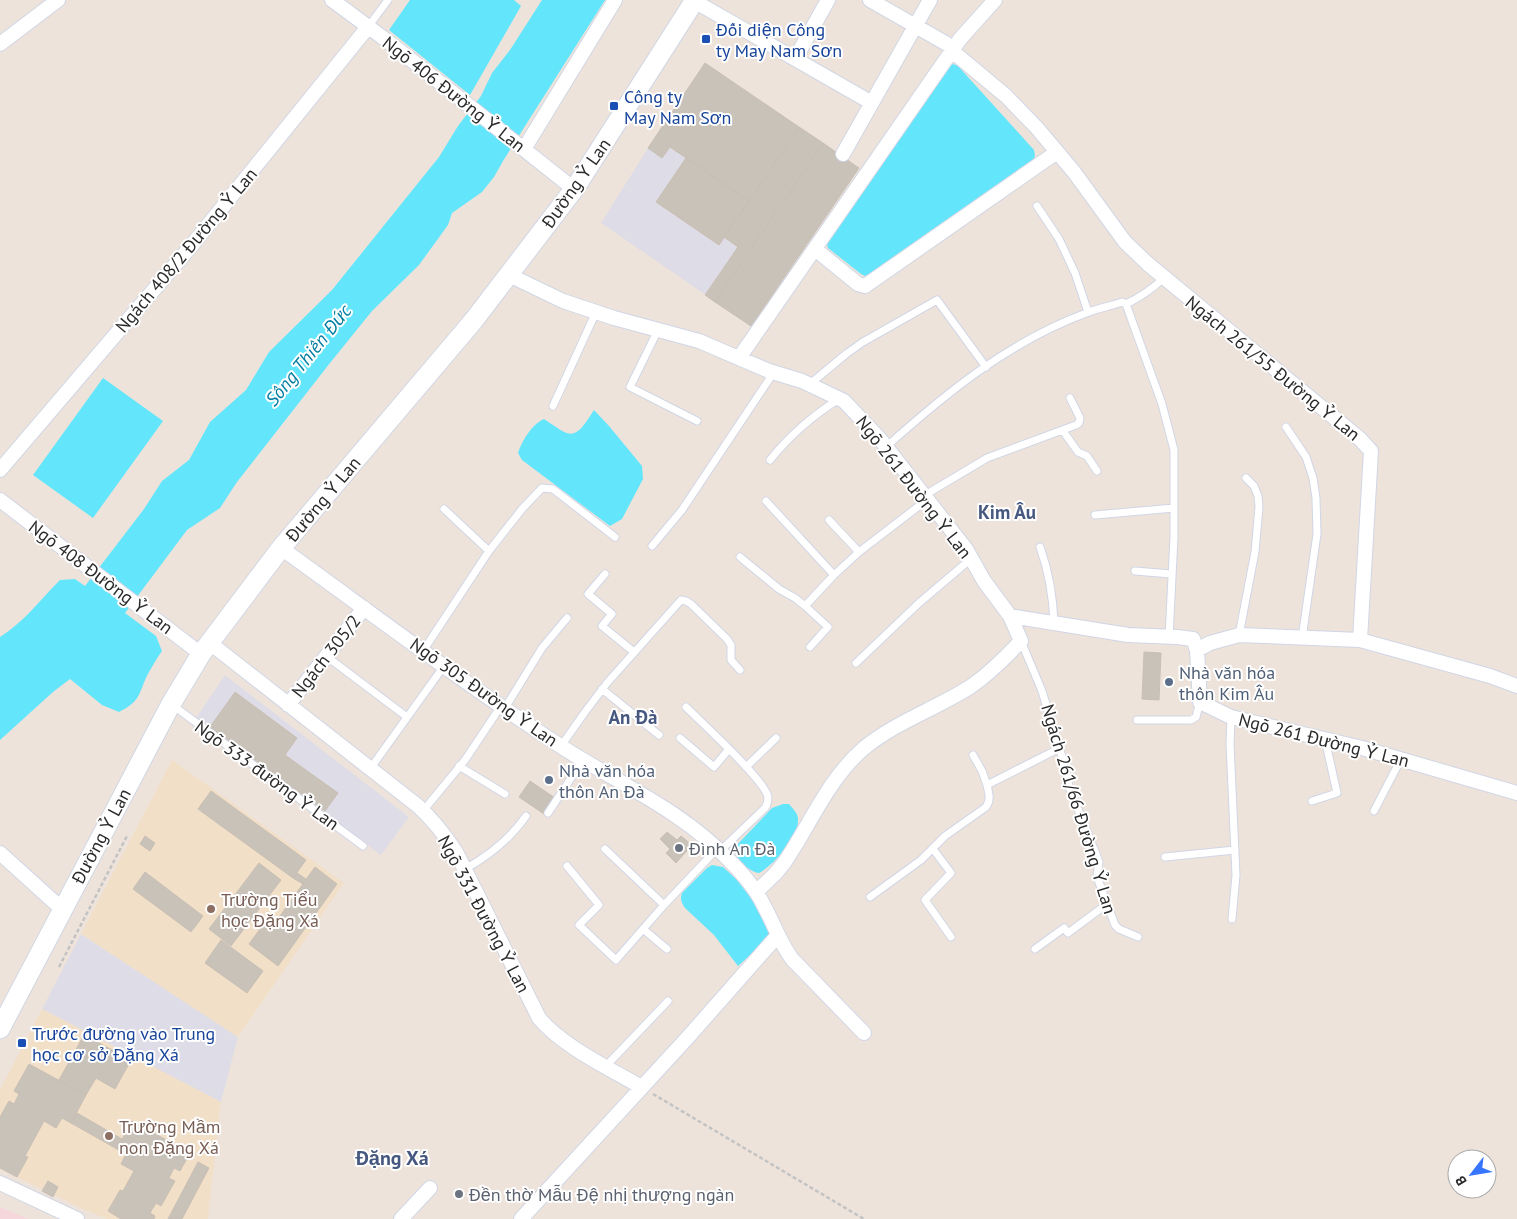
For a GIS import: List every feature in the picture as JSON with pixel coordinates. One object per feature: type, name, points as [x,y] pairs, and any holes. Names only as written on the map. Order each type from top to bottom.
[{"type":"main road","name":"Đường Ỷ Lan","points":[[0,1029],[170,704],[205,649],[281,548],[474,320],[574,189],[694,1]]},
{"type":"street","points":[[0,44],[58,0]]},
{"type":"street","name":"Ngõ 406 Đường Ỷ Lan","points":[[332,0],[574,189]]},
{"type":"street","points":[[524,149],[615,0]]},
{"type":"street","points":[[795,58],[828,0]]},
{"type":"street","name":"Ngách 261/55 Đường Ỷ Lan","points":[[870,0],[953,50],[1006,96],[1038,128],[1058,152],[1125,242],[1164,278],[1360,439],[1371,452],[1360,640]]},
{"type":"street","points":[[843,154],[930,0]]},
{"type":"street","points":[[739,358],[953,50],[996,0]]},
{"type":"street","points":[[694,1],[872,102]]},
{"type":"street","name":"Ngách 408/2 Đường Ỷ Lan","points":[[0,470],[192,245],[368,27]]},
{"type":"street","points":[[815,249],[858,284],[865,286],[1058,152]]},
{"type":"street","name":"Ngõ 261 Đường Ỷ Lan","points":[[509,275],[563,301],[699,341],[810,385],[844,401],[886,447],[966,548],[984,581],[1010,616],[1021,641]]},
{"type":"street","name":"Ngõ 408 Đường Ỷ Lan","points":[[0,500],[158,621],[205,649]]},
{"type":"street","name":"Ngõ 305 Đường Ỷ Lan","points":[[281,548],[503,707],[583,760],[664,808],[719,850],[756,892],[792,959],[864,1033]]},
{"type":"street","name":"Ngách 305/2","points":[[288,705],[364,608]]},
{"type":"street","points":[[1010,616],[1128,635],[1169,636],[1193,639],[1197,650],[1200,702]]},
{"type":"street","points":[[1197,650],[1210,643],[1239,636],[1360,640],[1490,676],[1517,686]]},
{"type":"street","points":[[756,892],[784,863],[837,776],[854,756],[888,731],[942,703],[978,681],[997,666],[1021,641]]},
{"type":"street","name":"Ngõ 331 Đường Ỷ Lan","points":[[205,649],[288,705],[423,811],[445,834],[465,869],[539,1018],[549,1031],[641,1087]]},
{"type":"street","name":"Ngõ 261 Đường Ỷ Lan","points":[[1200,702],[1230,717],[1401,760],[1517,793]]},
{"type":"street","points":[[0,853],[63,910]]},
{"type":"street","points":[[521,1219],[689,1036],[778,935]]},
{"type":"street","points":[[0,1183],[77,1219]]},
{"type":"street","points":[[400,1219],[430,1188]]},
{"type":"lane","points":[[368,27],[388,0]]},
{"type":"lane","points":[[1037,206],[1059,239],[1075,273],[1088,312]]},
{"type":"lane","points":[[886,447],[933,406],[1004,354],[1088,312],[1122,302],[1126,304],[1153,289],[1164,278]]},
{"type":"lane","points":[[810,385],[863,342],[937,300],[986,367]]},
{"type":"lane","points":[[1126,304],[1174,450],[1174,537],[1169,636]]},
{"type":"lane","points":[[553,406],[596,312]]},
{"type":"lane","points":[[658,330],[630,388],[698,421]]},
{"type":"lane","points":[[652,546],[682,510],[774,372]]},
{"type":"lane","points":[[770,460],[801,426],[839,398]]},
{"type":"lane","points":[[805,606],[859,552],[926,497],[987,458],[1076,425],[1080,421],[1070,398]]},
{"type":"lane","points":[[1286,427],[1306,457],[1314,478],[1316,498],[1317,534],[1302,638]]},
{"type":"lane","points":[[1063,431],[1078,452],[1087,456],[1097,472]]},
{"type":"lane","points":[[1239,636],[1255,552],[1259,507],[1258,496],[1254,486],[1246,478]]},
{"type":"lane","points":[[423,651],[489,551],[522,509],[542,488],[548,487],[553,489],[615,537]]},
{"type":"lane","points":[[766,501],[834,575]]},
{"type":"lane","points":[[1094,515],[1174,508]]},
{"type":"lane","points":[[444,509],[489,551]]},
{"type":"lane","points":[[829,520],[859,552]]},
{"type":"lane","points":[[1040,547],[1049,573],[1054,623]]},
{"type":"lane","points":[[740,557],[779,588],[795,598],[828,627],[810,647]]},
{"type":"lane","points":[[856,663],[894,625],[972,558]]},
{"type":"lane","points":[[1135,571],[1171,574]]},
{"type":"lane","points":[[605,574],[588,594],[612,614],[602,626],[634,652]]},
{"type":"lane","points":[[561,746],[584,712],[602,690],[681,600],[686,600],[727,639],[731,645],[731,660],[740,670]]},
{"type":"lane","points":[[423,811],[503,707],[542,648],[567,618]]},
{"type":"lane","name":"Ngách 261/66 Đường Ỷ Lan","points":[[1021,641],[1042,691],[1060,748],[1069,787],[1096,854],[1098,862],[1097,877],[1115,926],[1138,937]]},
{"type":"lane","points":[[326,656],[407,716]]},
{"type":"lane","points":[[370,768],[444,666]]},
{"type":"lane","points":[[602,690],[659,735]]},
{"type":"lane","points":[[1137,720],[1191,720],[1196,717],[1200,702]]},
{"type":"lane","name":"Ngõ 333 đường Ỷ Lan","points":[[170,704],[363,846]]},
{"type":"lane","points":[[567,866],[599,904],[579,925],[616,960],[664,905],[719,850],[765,808],[768,803],[768,797],[765,791],[746,767],[686,707]]},
{"type":"lane","points":[[1230,717],[1236,875],[1232,919]]},
{"type":"lane","points":[[680,738],[714,767],[729,749]]},
{"type":"lane","points":[[746,767],[776,738]]},
{"type":"lane","points":[[1312,801],[1337,793],[1325,740]]},
{"type":"lane","points":[[987,785],[1060,748]]},
{"type":"lane","points":[[870,898],[933,849],[945,836],[989,803],[990,797],[987,785],[973,755]]},
{"type":"lane","points":[[548,813],[583,760]]},
{"type":"lane","points":[[1374,811],[1401,760]]},
{"type":"lane","points":[[459,766],[505,794]]},
{"type":"lane","points":[[465,869],[497,848],[518,828],[526,816]]},
{"type":"lane","points":[[605,849],[664,905]]},
{"type":"lane","points":[[933,849],[951,873],[925,900],[951,937]]},
{"type":"lane","points":[[1165,856],[1235,850]]},
{"type":"lane","points":[[1035,949],[1064,928],[1068,933],[1107,904]]},
{"type":"lane","points":[[643,929],[667,949]]},
{"type":"lane","points":[[606,1066],[668,1001]]},
{"type":"path","points":[[59,967],[128,834]]},
{"type":"path","points":[[641,1087],[864,1219]]},
{"type":"shaded area","points":[[705,63],[859,168],[751,326],[601,223]]},
{"type":"shaded area","points":[[225,675],[409,817],[381,855],[196,718]]},
{"type":"shaded area","name":"Trường Tiểu học Đặng Xá","points":[[172,760],[344,883],[238,1037],[81,934]]},
{"type":"shaded area","points":[[81,934],[238,1037],[221,1102],[42,1009]]},
{"type":"shaded area","name":"Trường Mầm non Đặng Xá","points":[[42,1009],[221,1102],[208,1219],[107,1219],[0,1169],[0,1090]]},
{"type":"shaded area","points":[[0,1207],[29,1219],[0,1219]]},
{"type":"water","points":[[410,0],[514,0],[521,6],[470,95],[389,30]]},
{"type":"water","name":"Sông Thiên Đức","points":[[542,0],[605,0],[494,177],[482,192],[452,213],[448,225],[419,265],[372,311],[237,482],[220,508],[187,530],[125,613],[156,636],[162,651],[149,672],[139,695],[132,704],[119,712],[102,705],[70,679],[0,740],[0,637],[24,618],[60,580],[75,579],[85,586],[144,509],[162,481],[189,460],[210,422],[246,390],[269,352],[332,290],[439,157],[458,126],[481,96],[492,73],[510,50]]},
{"type":"water","points":[[953,64],[958,66],[1034,150],[1035,156],[1033,160],[865,276],[828,248],[829,239],[948,67]]},
{"type":"water","points":[[103,378],[163,421],[93,518],[33,475]]},
{"type":"water","points":[[594,410],[642,466],[643,479],[622,519],[610,526],[522,460],[518,453],[528,433],[540,421],[544,419],[561,430],[572,434],[582,428]]},
{"type":"water","points":[[789,804],[797,814],[797,828],[789,843],[777,858],[759,873],[755,872],[740,860],[734,848],[772,808]]},
{"type":"water","points":[[712,865],[723,867],[736,879],[762,912],[771,929],[770,937],[738,966],[714,935],[685,908],[681,901],[682,893]]},
{"type":"building","points":[[705,63],[799,127],[749,201],[670,147],[662,158],[648,148]]},
{"type":"building","points":[[799,127],[823,143],[715,302],[705,295],[738,247],[724,237]]},
{"type":"building","points":[[823,143],[859,168],[751,326],[715,302]]},
{"type":"building","points":[[686,158],[749,201],[719,245],[656,202]]},
{"type":"building","points":[[1144,652],[1161,653],[1159,700],[1142,699]]},
{"type":"building","points":[[235,692],[297,738],[285,755],[338,793],[325,811],[210,727]]},
{"type":"building","points":[[530,781],[555,798],[544,814],[519,797]]},
{"type":"building","points":[[211,791],[306,860],[293,878],[198,809]]},
{"type":"building","points":[[667,832],[677,840],[681,836],[692,845],[676,863],[666,853],[670,849],[660,839]]},
{"type":"building","points":[[145,836],[155,843],[150,851],[140,844]]},
{"type":"building","points":[[259,863],[281,880],[231,946],[209,929]]},
{"type":"building","points":[[315,867],[337,884],[278,966],[249,944],[263,925],[270,930]]},
{"type":"building","points":[[145,872],[203,916],[191,932],[133,889]]},
{"type":"building","points":[[297,873],[306,879],[303,884],[293,878]]},
{"type":"building","points":[[221,940],[263,971],[247,993],[205,963]]},
{"type":"building","points":[[84,1035],[131,1060],[115,1089],[96,1078],[86,1095],[59,1080]]},
{"type":"building","points":[[29,1064],[86,1095],[71,1123],[62,1118],[56,1128],[44,1121],[25,1156],[28,1157],[17,1177],[0,1168],[0,1117],[9,1101],[14,1104],[19,1094],[14,1091]]},
{"type":"building","points":[[77,1113],[122,1139],[117,1149],[71,1123]]},
{"type":"building","points":[[132,1121],[190,1153],[180,1171],[174,1168],[169,1178],[175,1181],[161,1206],[156,1203],[150,1213],[155,1216],[154,1219],[121,1219],[108,1211],[120,1190],[123,1191],[134,1171],[121,1164],[126,1154],[117,1149]]},
{"type":"building","points":[[198,1162],[209,1168],[182,1219],[168,1219]]},
{"type":"building","points":[[48,1181],[58,1187],[53,1197],[42,1191]]},
{"type":"place","name":"Đối diện Công ty May Nam Sơn","points":[[706,39]]},
{"type":"place","name":"Công ty May Nam Sơn","points":[[614,106]]},
{"type":"place","name":"Nhà văn hóa thôn Kim Âu","points":[[1169,682]]},
{"type":"place","name":"Nhà văn hóa thôn An Đà","points":[[549,780]]},
{"type":"place","name":"Đình An Đà","points":[[679,848]]},
{"type":"place","name":"Trường Tiểu học Đặng Xá","points":[[211,909]]},
{"type":"place","name":"Trước đường vào Trung học cơ sở Đặng Xá","points":[[22,1043]]},
{"type":"place","name":"Trường Mầm non Đặng Xá","points":[[109,1136]]},
{"type":"place","name":"Đền thờ Mẫu Đệ nhị thượng ngàn","points":[[459,1194]]},
{"type":"district","name":"Kim Âu","points":[[1007,512]]},
{"type":"district","name":"An Đà","points":[[633,717]]},
{"type":"district","name":"Đặng Xá","points":[[392,1158]]}]
